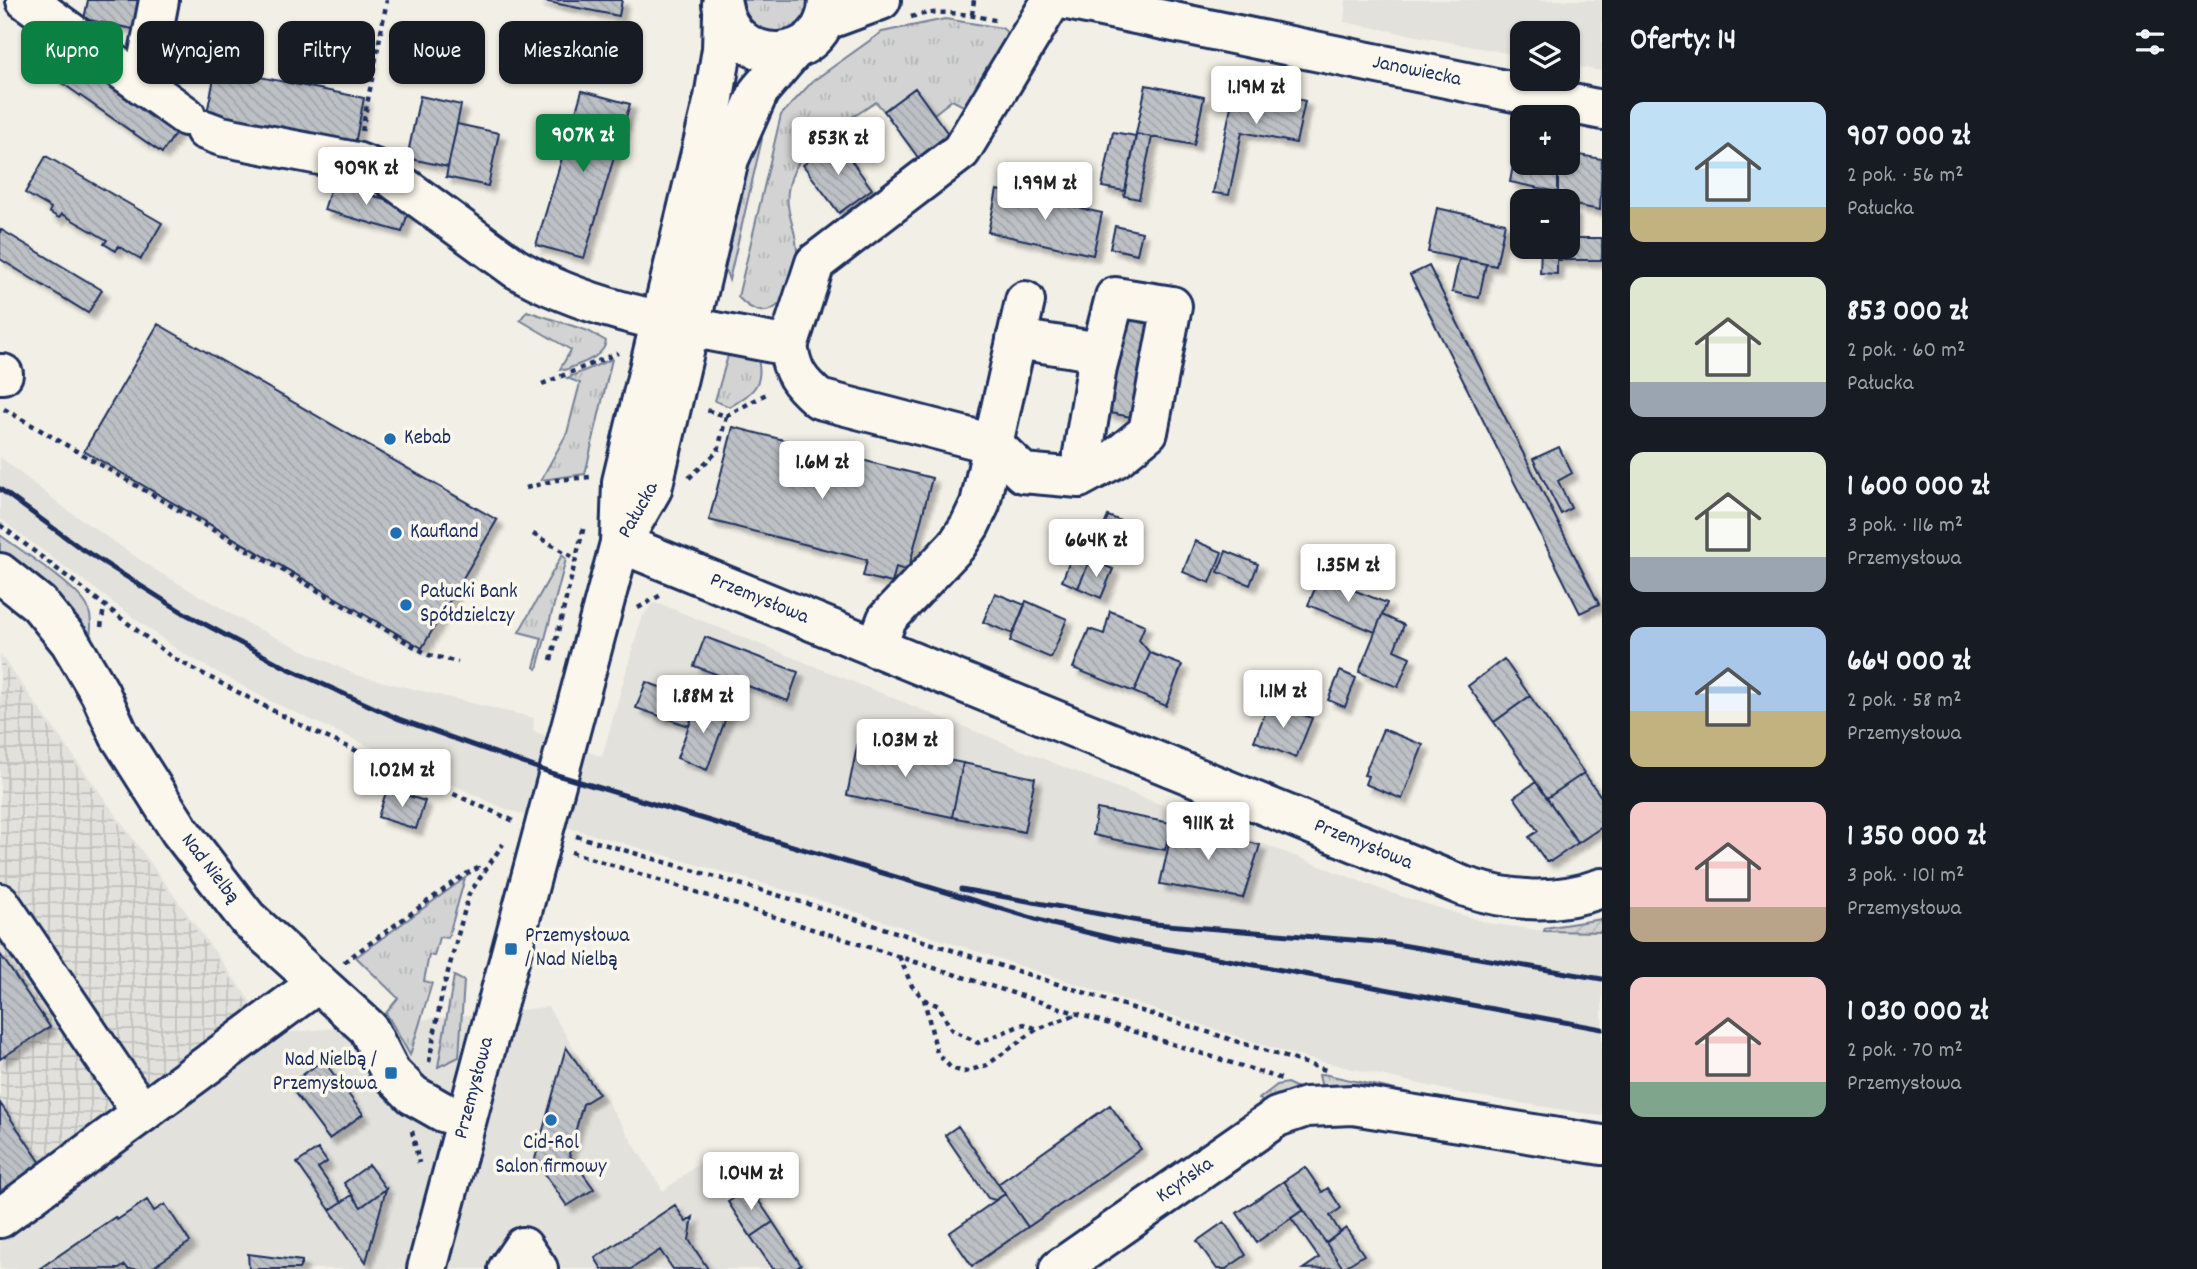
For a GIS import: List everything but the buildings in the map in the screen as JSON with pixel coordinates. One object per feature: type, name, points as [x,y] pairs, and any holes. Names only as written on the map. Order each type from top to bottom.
[{"type":"street","points":[[26,0],[195,123],[221,136],[356,162],[385,173],[407,186],[537,281],[602,306],[788,346]]},
{"type":"street","points":[[143,85],[159,0]]},
{"type":"street","points":[[1063,6],[961,151],[815,263],[788,346],[792,370],[799,383],[818,399],[993,444],[1023,472],[1079,478],[1116,458],[1148,432],[1172,306],[1115,297],[1101,352],[1079,478]]},
{"type":"street","name":"Janowiecka","points":[[1063,6],[1602,110]]},
{"type":"street","points":[[722,7],[729,28],[751,48],[765,52],[794,50]]},
{"type":"street","name":"Pałucka","points":[[621,542],[652,489],[674,322],[722,49],[722,7]]},
{"type":"street","points":[[826,10],[891,10]]},
{"type":"street","name":"Pałucka","points":[[674,322],[738,134],[763,84],[794,50],[812,38],[826,10]]},
{"type":"street","points":[[876,648],[887,619],[957,545],[980,504],[1025,301]]},
{"type":"street","points":[[1016,340],[1101,352]]},
{"type":"street","name":"Przemysłowa","points":[[427,1269],[466,1119],[534,828],[621,542],[1486,894],[1513,899],[1555,900],[1602,888]]},
{"type":"street","name":"Nad Nielbą","points":[[0,573],[39,604],[70,642],[100,693],[119,735],[208,872],[247,918],[368,1028],[391,1073],[421,1099],[443,1112],[466,1119]]},
{"type":"street","points":[[0,903],[142,1113]]},
{"type":"street","points":[[0,1218],[318,983]]},
{"type":"street","name":"Kcyńska","points":[[1059,1269],[1277,1117],[1302,1093],[1367,1107],[1602,1145]]},
{"type":"path","points":[[356,162],[387,0]]},
{"type":"path","points":[[972,15],[974,0]]},
{"type":"path","points":[[891,10],[972,15],[1063,6]]},
{"type":"path","points":[[542,384],[626,350],[623,363]]},
{"type":"path","points":[[706,410],[726,416],[768,393],[799,383]]},
{"type":"path","points":[[1,385],[429,655],[458,662]]},
{"type":"path","points":[[688,479],[718,451],[726,416]]},
{"type":"path","points":[[594,488],[596,477]]},
{"type":"path","points":[[550,666],[585,521]]},
{"type":"path","points":[[0,525],[173,658],[310,730],[534,828],[1302,1093]]},
{"type":"path","points":[[533,534],[576,559]]},
{"type":"path","points":[[419,1174],[419,1160],[411,1137],[442,994],[469,894],[503,845],[534,828],[571,835],[808,904],[1295,1062],[1337,1072]]},
{"type":"path","points":[[318,983],[464,875],[478,868],[484,871]]},
{"type":"path","points":[[899,956],[912,986],[924,999],[939,1006],[951,1029],[978,1043],[1024,1024],[1038,1029]]},
{"type":"path","points":[[924,999],[937,1053],[951,1068],[964,1072],[987,1065],[1038,1029],[1079,1014]]},
{"type":"shaded area","points":[[1346,0],[1602,0],[1602,71],[1580,67],[1580,21],[1510,21],[1510,54],[1344,22]]},
{"type":"shaded area","points":[[0,457],[66,509],[157,571],[254,627],[356,675],[534,718],[533,731],[602,757],[641,619],[653,603],[1066,768],[1391,893],[1488,923],[1551,932],[1602,932],[1602,1116],[1464,1094],[1297,1056],[816,899],[508,810],[268,700],[179,651],[0,519]]},
{"type":"shaded area","points":[[0,654],[274,1034],[548,1007],[663,1191],[701,1162],[772,1269],[0,1269]]},
{"type":"shaded area","points":[[0,659],[263,1023],[0,1235]]},
{"type":"green space","points":[[740,0],[810,0],[804,17],[795,27],[764,34],[744,18]]},
{"type":"green space","points":[[945,19],[1002,28],[1010,35],[967,108],[952,100],[934,114],[915,88],[884,111],[876,102],[810,148],[795,169],[788,194],[797,245],[792,283],[780,304],[771,310],[761,311],[750,307],[738,297],[781,115],[813,81],[882,32]]},
{"type":"green space","points":[[758,127],[762,139],[729,280],[725,268]]},
{"type":"green space","points":[[527,311],[588,331],[606,341],[604,347],[590,360],[565,370],[560,369],[571,350],[520,320]]},
{"type":"green space","points":[[731,345],[757,354],[760,373],[752,391],[730,407],[715,401]]},
{"type":"green space","points":[[612,359],[585,474],[541,480],[567,433],[580,383],[567,378]]},
{"type":"green space","points":[[0,535],[62,580],[83,600],[91,618],[88,646],[0,558]]},
{"type":"green space","points":[[562,555],[566,559],[537,669],[534,667],[542,638],[519,632]]},
{"type":"green space","points":[[465,878],[448,938],[439,937],[434,956],[429,955],[424,981],[432,983],[410,1055],[386,1013],[398,998],[356,957]]},
{"type":"green space","points":[[1602,919],[1602,932],[1544,931],[1545,928]]},
{"type":"green space","points":[[454,976],[464,981],[459,1057],[438,1067]]},
{"type":"green space","points":[[1319,1075],[1459,1104],[1322,1088]]},
{"type":"green space","points":[[1287,1083],[1304,1091],[1270,1106],[1259,1099],[1277,1085]]},
{"type":"railway","points":[[0,489],[79,547],[184,613],[285,667],[399,719],[557,775],[1052,924],[1119,940],[1602,1029]]},
{"type":"railway","points":[[961,889],[1155,924],[1390,943],[1602,979]]},
{"type":"place","name":"Kebab","points":[[390,439]]},
{"type":"place","name":"Kaufland","points":[[396,533]]},
{"type":"place","name":"Pałucki Bank Spółdzielczy","points":[[406,605]]},
{"type":"place","name":"Przemysłowa / Nad Nielbą","points":[[511,949]]},
{"type":"place","name":"Nad Nielbą / Przemysłowa","points":[[391,1073]]},
{"type":"place","name":"Cid-Rol Salon firmowy","points":[[551,1120]]}]
